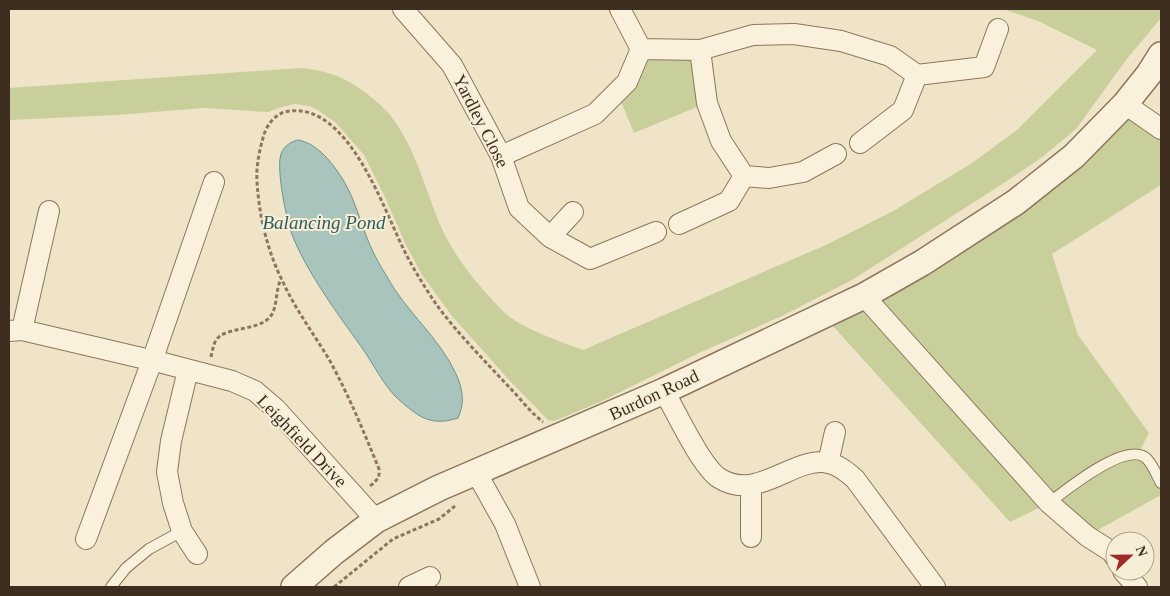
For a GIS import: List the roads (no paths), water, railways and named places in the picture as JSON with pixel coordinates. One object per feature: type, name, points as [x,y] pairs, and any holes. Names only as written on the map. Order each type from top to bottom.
[{"type":"street","name":"Yardley Close","points":[[402,9],[452,65],[501,156],[519,208],[550,238],[590,260],[656,232]]},
{"type":"street","points":[[620,9],[641,49]]},
{"type":"street","points":[[641,49],[700,50],[753,35],[794,34],[841,41],[890,56],[917,75],[984,68],[998,29]]},
{"type":"street","points":[[501,156],[595,114],[627,82],[641,49]]},
{"type":"street","points":[[700,50],[707,103],[721,142],[744,176]]},
{"type":"street","name":"Burdon Road","points":[[294,587],[334,552],[376,520],[439,488],[479,478],[562,436],[664,391],[864,296],[922,263],[1016,202],[1074,156],[1125,104],[1161,55]]},
{"type":"street","points":[[860,142],[904,110],[917,75]]},
{"type":"street","points":[[1125,104],[1161,129]]},
{"type":"street","points":[[744,176],[769,178],[803,172],[836,154]]},
{"type":"street","points":[[679,224],[730,201],[744,176]]},
{"type":"street","points":[[86,539],[152,361],[214,182]]},
{"type":"street","name":"Leighfield Drive","points":[[48,211],[16,331],[197,372],[232,381],[255,391],[276,409],[376,520]]},
{"type":"street","points":[[550,238],[573,212]]},
{"type":"street","points":[[864,296],[1049,503],[1087,536],[1105,548]]},
{"type":"street","points":[[197,372],[171,441],[167,472],[173,503],[182,531],[197,554]]},
{"type":"street","points":[[664,391],[706,466],[720,478],[736,484],[751,486],[811,464],[828,462],[842,468],[855,479],[935,587]]},
{"type":"street","points":[[828,462],[835,432]]},
{"type":"street","points":[[479,478],[505,524],[530,587]]},
{"type":"street","points":[[751,486],[751,537]]},
{"type":"street","points":[[409,587],[430,577]]},
{"type":"lane","points":[[1049,503],[1082,478],[1126,455],[1138,454],[1147,459],[1161,483]]},
{"type":"lane","points":[[111,587],[126,568],[149,549],[182,531]]},
{"type":"water","name":"Balancing Pond","points":[[298,140],[317,148],[345,182],[373,253],[403,301],[432,336],[449,361],[462,391],[462,407],[458,418],[440,421],[426,419],[395,396],[324,294],[305,263],[289,225],[282,193],[280,170],[282,151],[292,142]]}]
